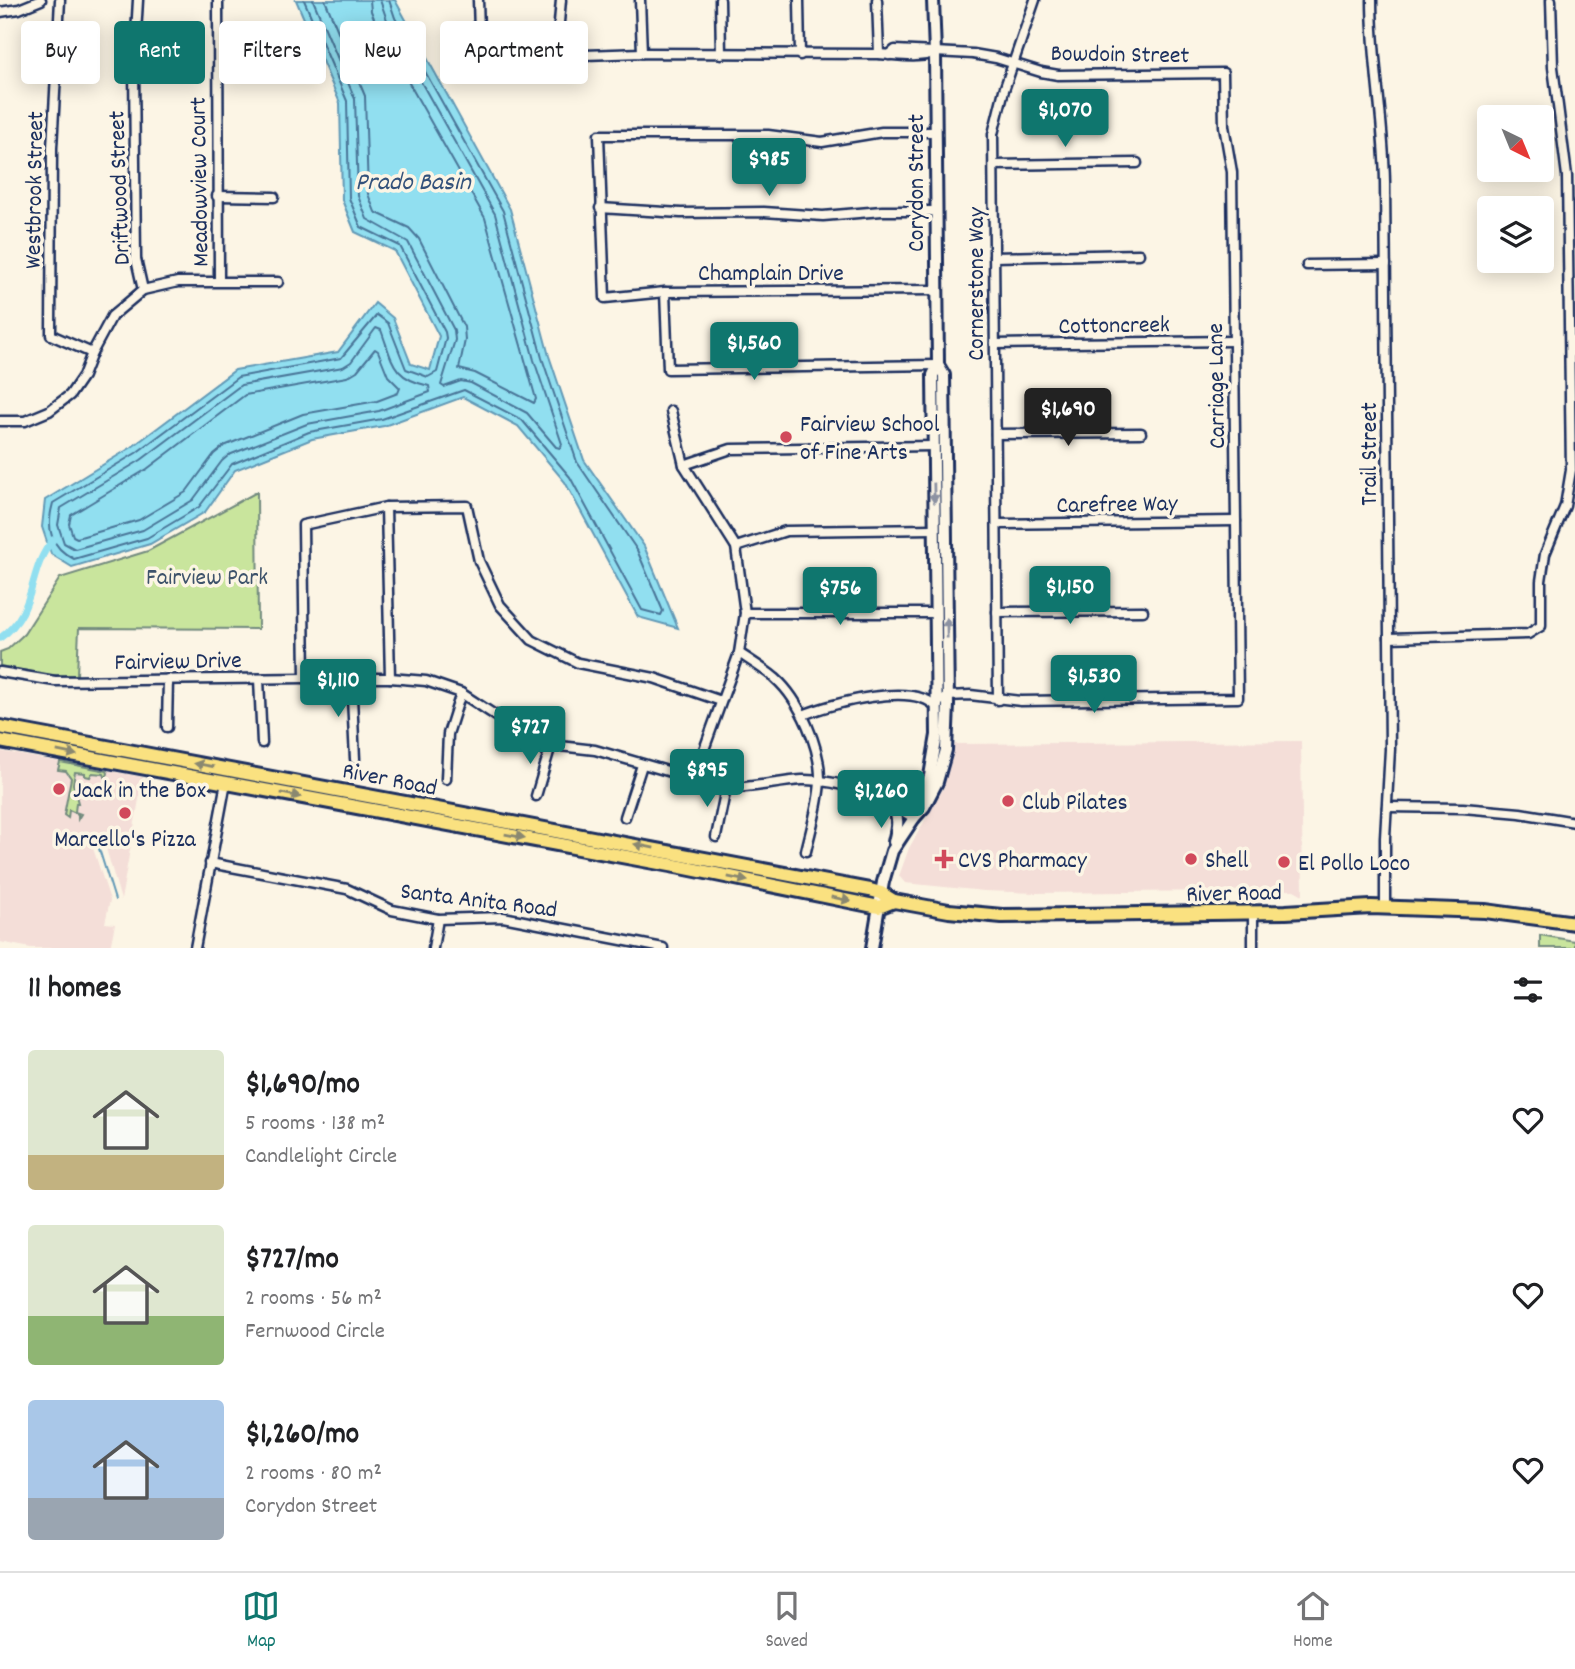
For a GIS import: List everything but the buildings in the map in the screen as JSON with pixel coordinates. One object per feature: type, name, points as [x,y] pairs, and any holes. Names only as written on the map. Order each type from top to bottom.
[{"type":"main road","name":"Corydon Street","points":[[914,817],[936,752],[933,376],[938,365],[933,0]]},
{"type":"main road","name":"Corydon Street","points":[[872,948],[881,893],[892,851],[914,817],[924,807],[937,782],[946,750],[948,696],[944,375],[938,365]]},
{"type":"main road","name":"River Road","points":[[0,727],[698,856],[881,893],[894,901],[949,911],[1002,916],[1253,913],[1385,907],[1511,913],[1575,923]]},
{"type":"main road","name":"River Road","points":[[0,741],[681,867],[879,907]]},
{"type":"main road","points":[[890,803],[911,803],[930,776]]},
{"type":"main road","points":[[890,803],[898,821],[892,851]]},
{"type":"main road","points":[[879,907],[894,901]]},
{"type":"street","points":[[0,12],[19,9],[41,0]]},
{"type":"street","name":"Westbrook Street","points":[[60,0],[52,148],[51,335],[92,353]]},
{"type":"street","name":"Driftwood Street","points":[[138,0],[134,68],[136,259],[143,290]]},
{"type":"street","name":"Meadowview Court","points":[[218,0],[219,280]]},
{"type":"street","name":"Bowdoin Street","points":[[478,0],[479,21]]},
{"type":"street","points":[[559,21],[561,0]]},
{"type":"street","points":[[640,0],[642,53]]},
{"type":"street","points":[[719,0],[721,54]]},
{"type":"street","points":[[799,0],[800,55]]},
{"type":"street","points":[[877,0],[879,54]]},
{"type":"street","name":"Cornerstone Way","points":[[998,699],[993,134],[999,107],[1035,0]]},
{"type":"street","name":"Trail Street","points":[[1372,0],[1374,58],[1385,159],[1390,749],[1385,907]]},
{"type":"street","points":[[1389,638],[1528,634],[1538,630],[1541,625],[1541,581],[1545,554],[1565,506],[1571,470],[1567,176],[1553,67],[1551,0]]},
{"type":"street","name":"Bowdoin Street","points":[[588,54],[889,55],[895,50],[923,50],[996,58],[1058,75],[1223,73]]},
{"type":"street","name":"Carriage Lane","points":[[998,699],[1238,698],[1232,172],[1224,126],[1223,73]]},
{"type":"street","points":[[936,132],[883,132],[822,142],[768,135],[599,135],[600,208],[823,216],[882,211],[937,211]]},
{"type":"street","points":[[994,165],[1138,163]]},
{"type":"street","points":[[217,196],[274,197]]},
{"type":"street","name":"Champlain Drive","points":[[600,208],[605,298],[665,292],[937,290]]},
{"type":"street","points":[[994,257],[1139,254]]},
{"type":"street","points":[[1307,265],[1386,264]]},
{"type":"street","points":[[0,421],[26,421],[49,411],[70,395],[83,376],[112,316],[143,290],[178,282],[278,282]]},
{"type":"street","points":[[665,292],[668,369],[938,365]]},
{"type":"street","name":"Cottoncreek","points":[[995,345],[1234,341]]},
{"type":"street","points":[[671,411],[684,465],[736,547],[745,613],[739,653],[693,780]]},
{"type":"street","points":[[996,434],[1141,433]]},
{"type":"street","points":[[684,465],[732,449],[933,446]]},
{"type":"street","points":[[305,678],[303,525],[386,507],[467,506],[479,561],[500,605],[532,640],[579,663],[654,678],[721,701]]},
{"type":"street","points":[[386,507],[390,678]]},
{"type":"street","name":"Carefree Way","points":[[998,524],[1236,521]]},
{"type":"street","points":[[736,547],[786,531],[934,529]]},
{"type":"street","points":[[997,612],[1143,611]]},
{"type":"street","points":[[745,613],[935,612]]},
{"type":"street","points":[[739,653],[776,679],[803,715],[812,734],[820,782],[806,851]]},
{"type":"street","name":"Corydon Street","points":[[937,656],[941,661],[942,687],[948,696]]},
{"type":"street","name":"Fairview Drive","points":[[0,672],[55,681],[305,678],[390,678],[426,681],[461,693],[527,736],[551,745],[595,750],[726,788],[804,780],[849,786],[890,803],[914,817]]},
{"type":"street","points":[[351,678],[355,759]]},
{"type":"street","points":[[167,727],[168,679]]},
{"type":"street","points":[[259,679],[262,743]]},
{"type":"street","points":[[803,715],[845,700],[912,696],[929,691],[936,681]]},
{"type":"street","points":[[446,779],[449,734],[461,693]]},
{"type":"street","points":[[912,696],[929,701],[937,708],[939,702],[948,696],[970,695],[998,699]]},
{"type":"street","points":[[536,796],[551,745]]},
{"type":"street","points":[[625,817],[642,765]]},
{"type":"street","points":[[195,948],[226,782]]},
{"type":"street","points":[[716,837],[726,788]]},
{"type":"street","points":[[1387,807],[1463,808],[1520,813],[1575,822]]},
{"type":"street","name":"Santa Anita Road","points":[[210,863],[347,889],[392,910],[439,919],[503,917],[663,948]]},
{"type":"street","points":[[1253,913],[1253,948]]},
{"type":"street","points":[[433,948],[439,919]]},
{"type":"shaded area","points":[[1301,741],[1303,895],[1294,890],[1037,893],[984,891],[905,883],[899,876],[909,848],[943,789],[955,744]]},
{"type":"shaded area","points":[[0,751],[143,777],[121,900],[103,838],[91,842],[110,900],[105,923],[115,924],[110,948],[31,948],[0,942]]},
{"type":"green space","name":"Fairview Park","points":[[257,492],[258,629],[79,628],[77,675],[49,675],[0,666],[0,652],[8,649],[24,634],[60,578],[148,551]]},
{"type":"green space","points":[[60,762],[108,773],[106,779],[104,774],[92,773],[90,777],[85,776],[85,773],[75,772],[73,784],[78,803],[75,812],[81,814],[78,819],[78,814],[69,810],[68,818],[64,815],[71,778],[66,771],[58,770]]},
{"type":"green space","points":[[1540,935],[1575,941],[1575,948],[1540,948]]},
{"type":"water","name":"Prado Basin","points":[[296,0],[395,0],[407,21],[340,21],[340,84],[426,84],[426,56],[510,209],[549,356],[584,460],[644,546],[678,628],[638,617],[565,482],[518,426],[463,397],[384,426],[312,439],[235,470],[205,512],[150,544],[72,567],[51,554],[42,527],[45,500],[132,447],[235,370],[338,352],[375,303],[393,318],[411,364],[430,370],[439,336],[395,251],[355,232],[342,200],[340,103],[326,70],[326,21],[305,21]]},
{"type":"waterway","points":[[0,638],[21,615],[39,564],[53,540]]},
{"type":"waterway","points":[[96,839],[115,900]]},
{"type":"place","name":"Fairview School of Fine Arts","points":[[786,437]]},
{"type":"place","name":"Jack in the Box","points":[[59,789]]},
{"type":"place","name":"Club Pilates","points":[[1008,801]]},
{"type":"place","name":"Marcello's Pizza","points":[[125,813]]},
{"type":"place","name":"CVS Pharmacy","points":[[944,859]]},
{"type":"place","name":"Shell","points":[[1191,859]]},
{"type":"place","name":"El Pollo Loco","points":[[1284,862]]}]
